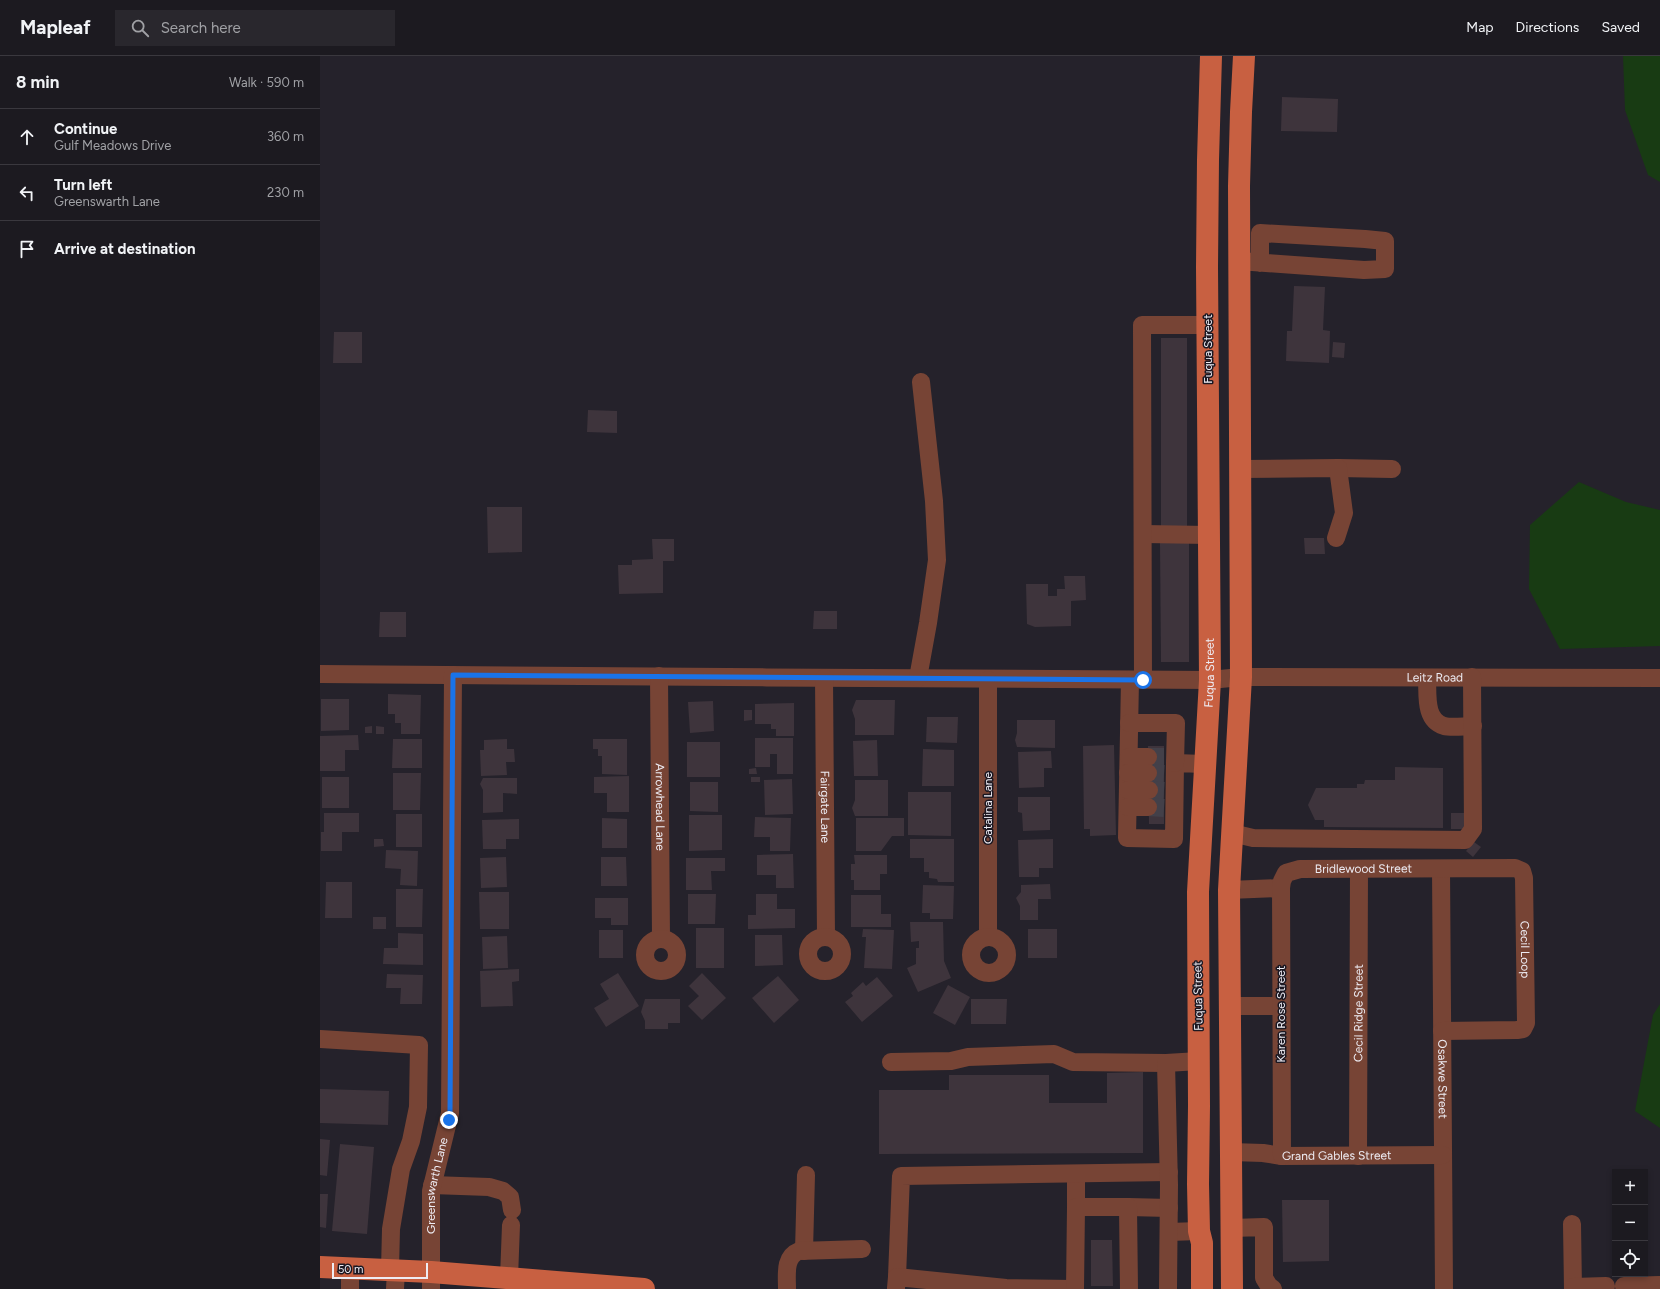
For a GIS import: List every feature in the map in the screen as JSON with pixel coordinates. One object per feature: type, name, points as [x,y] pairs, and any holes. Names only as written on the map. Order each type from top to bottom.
[{"type":"main road","points":[[1211,62],[1244,62],[1241,127],[1250,262],[1241,469],[1241,677],[1229,890],[1232,1289]]},
{"type":"main road","name":"Fuqua Street","points":[[1202,1289],[1202,1243],[1198,1184],[1198,892],[1204,764],[1210,680],[1207,267],[1211,62]]},
{"type":"main road","points":[[1207,267],[1250,262]]},
{"type":"main road","points":[[1208,469],[1241,469]]},
{"type":"main road","points":[[1198,892],[1229,890]]},
{"type":"main road","points":[[1199,1106],[1231,1107]]},
{"type":"main road","points":[[320,1267],[350,1279],[394,1276],[431,1280],[511,1282],[644,1289]]},
{"type":"street","points":[[1260,233],[1385,241],[1385,269],[1364,270],[1250,262],[1260,233]]},
{"type":"street","points":[[1129,723],[1176,723],[1163,781],[1174,838],[1127,838],[1129,723],[1137,680],[1143,534],[1142,325],[1207,325]]},
{"type":"street","points":[[918,678],[937,560],[934,501],[921,382]]},
{"type":"street","points":[[1336,538],[1344,513],[1338,468]]},
{"type":"street","points":[[1241,469],[1392,469]]},
{"type":"street","points":[[1143,534],[1209,535]]},
{"type":"street","name":"Leitz Road","points":[[320,674],[918,678],[988,680],[1210,680],[1241,677],[1660,678]]},
{"type":"street","name":"Greenswarth Lane","points":[[431,1280],[430,1192],[450,1113],[453,675]]},
{"type":"street","name":"Arrowhead Lane","points":[[659,676],[661,938]]},
{"type":"street","points":[[1232,833],[1253,838],[1465,840],[1473,829],[1472,677]]},
{"type":"street","name":"Fairgate Lane","points":[[824,678],[826,937]]},
{"type":"street","points":[[1427,678],[1428,709],[1433,719],[1444,726],[1473,726]]},
{"type":"street","name":"Catalina Lane","points":[[988,680],[988,937]]},
{"type":"street","points":[[1128,782],[1163,781],[1204,764]]},
{"type":"street","points":[[1128,782],[1163,781]]},
{"type":"street","name":"Cecil Loop","points":[[1441,869],[1515,868],[1522,871],[1524,878],[1526,1023],[1523,1029],[1517,1030],[1442,1031]]},
{"type":"street","name":"Bridlewood Street","points":[[1229,890],[1284,881],[1300,869],[1441,869]]},
{"type":"street","name":"Cecil Ridge Street","points":[[1358,1156],[1359,869]]},
{"type":"street","name":"Osakwe Street","points":[[1441,869],[1444,1289]]},
{"type":"street","name":"Karen Rose Street","points":[[1282,1156],[1281,1006],[1284,881]]},
{"type":"street","points":[[1231,1006],[1281,1006]]},
{"type":"street","points":[[320,1039],[419,1045],[418,1107],[411,1141],[401,1169],[391,1229],[394,1276]]},
{"type":"street","points":[[891,1062],[950,1061],[968,1057],[1054,1054],[1072,1062],[1166,1063],[1199,1061]]},
{"type":"street","points":[[1166,1063],[1169,1179],[1168,1289]]},
{"type":"street","name":"Grand Gables Street","points":[[1231,1152],[1263,1153],[1282,1156],[1443,1155]]},
{"type":"street","points":[[804,1251],[806,1174]]},
{"type":"street","points":[[1076,1174],[1074,1289],[1006,1289],[897,1283],[901,1176],[1076,1174],[1169,1179],[1198,1184]]},
{"type":"street","points":[[432,1185],[489,1186],[496,1188],[510,1197],[512,1217],[511,1282]]},
{"type":"street","points":[[1076,1207],[1169,1208]]},
{"type":"street","points":[[1128,1207],[1129,1289]]},
{"type":"street","points":[[1572,1224],[1573,1288],[1606,1286]]},
{"type":"street","points":[[1232,1228],[1264,1228],[1264,1278],[1273,1289]]},
{"type":"street","points":[[1169,1232],[1200,1231]]},
{"type":"street","points":[[787,1289],[789,1258],[792,1254],[804,1251],[862,1249]]},
{"type":"street","points":[[1624,1286],[1660,1286]]},
{"type":"green space","points":[[1623,56],[1660,56],[1660,182],[1648,175],[1625,110]]},
{"type":"green space","points":[[1579,482],[1626,502],[1660,510],[1660,646],[1560,649],[1529,589],[1530,525]]},
{"type":"green space","points":[[1660,1004],[1660,1128],[1635,1111],[1653,1015]]},
{"type":"building","points":[[1282,97],[1338,99],[1337,132],[1281,131]]},
{"type":"building","points":[[1294,286],[1325,287],[1323,330],[1330,331],[1329,363],[1286,361],[1287,331],[1292,331]]},
{"type":"building","points":[[334,332],[362,332],[362,363],[333,363]]},
{"type":"building","points":[[1161,338],[1187,338],[1187,528],[1161,528]]},
{"type":"building","points":[[1333,342],[1345,343],[1344,358],[1332,357]]},
{"type":"building","points":[[588,410],[617,411],[617,433],[587,432]]},
{"type":"building","points":[[487,507],[522,507],[522,552],[488,553]]},
{"type":"building","points":[[1304,538],[1324,538],[1325,554],[1305,554]]},
{"type":"building","points":[[652,539],[674,539],[674,561],[663,561],[663,593],[619,594],[618,565],[632,565],[632,560],[653,559]]},
{"type":"building","points":[[1160,543],[1189,543],[1189,662],[1161,662]]},
{"type":"building","points":[[1064,576],[1085,576],[1086,600],[1071,601],[1071,626],[1035,627],[1027,624],[1026,584],[1048,584],[1048,596],[1057,596],[1057,589],[1065,589]]},
{"type":"building","points":[[814,611],[837,611],[837,629],[813,629]]},
{"type":"building","points":[[380,612],[406,612],[406,637],[379,637]]},
{"type":"building","points":[[388,694],[421,695],[420,734],[401,734],[401,723],[395,723],[395,714],[388,714]]},
{"type":"building","points":[[321,699],[349,699],[349,730],[321,731]]},
{"type":"building","points":[[856,700],[895,700],[894,735],[855,735],[855,719],[852,710]]},
{"type":"building","points":[[713,701],[714,731],[690,733],[688,702]]},
{"type":"building","points":[[794,703],[794,736],[776,736],[776,729],[771,729],[771,724],[755,724],[755,704]]},
{"type":"building","points":[[744,710],[752,710],[752,720],[744,721]]},
{"type":"building","points":[[927,717],[958,717],[957,743],[926,742]]},
{"type":"building","points":[[1017,720],[1055,720],[1055,748],[1017,747],[1015,740],[1017,733]]},
{"type":"building","points":[[372,726],[372,733],[365,733],[365,727]]},
{"type":"building","points":[[376,726],[384,727],[384,734],[376,734]]},
{"type":"building","points":[[358,735],[359,750],[345,750],[345,771],[320,771],[320,736]]},
{"type":"building","points":[[755,738],[793,738],[793,774],[777,774],[777,754],[770,754],[770,767],[755,767]]},
{"type":"building","points":[[393,739],[422,739],[422,768],[392,768]]},
{"type":"building","points":[[507,739],[507,749],[514,749],[515,762],[506,762],[507,775],[481,776],[480,750],[484,750],[484,740]]},
{"type":"building","points":[[593,739],[627,739],[627,775],[602,774],[602,756],[598,756],[598,749],[593,749]]},
{"type":"building","points":[[877,740],[878,776],[854,776],[853,741]]},
{"type":"building","points":[[687,742],[720,742],[720,777],[687,777]]},
{"type":"building","points":[[1114,745],[1116,835],[1090,836],[1090,829],[1084,829],[1083,746]]},
{"type":"building","points":[[1148,746],[1164,746],[1164,824],[1149,824]]},
{"type":"building","points":[[923,749],[954,750],[954,786],[922,786]]},
{"type":"building","points":[[1051,751],[1052,768],[1044,768],[1044,787],[1019,788],[1018,752]]},
{"type":"building","points":[[1395,767],[1443,768],[1443,828],[1324,827],[1324,820],[1315,820],[1308,805],[1316,788],[1357,788],[1357,784],[1364,784],[1365,780],[1395,780]]},
{"type":"building","points":[[756,768],[757,774],[749,774],[749,769]]},
{"type":"building","points":[[393,773],[421,773],[420,810],[393,810]]},
{"type":"building","points":[[629,776],[629,812],[607,812],[607,793],[594,793],[594,777]]},
{"type":"building","points":[[322,777],[349,777],[349,808],[322,808]]},
{"type":"building","points":[[751,777],[760,777],[760,782],[751,782]]},
{"type":"building","points":[[483,778],[517,778],[517,794],[503,793],[503,812],[483,813],[483,790],[480,784]]},
{"type":"building","points":[[792,779],[793,814],[765,815],[764,780]]},
{"type":"building","points":[[855,780],[888,780],[888,816],[855,816],[852,808],[855,800]]},
{"type":"building","points":[[690,782],[718,782],[718,812],[690,811]]},
{"type":"building","points":[[908,792],[951,792],[951,836],[908,835]]},
{"type":"building","points":[[1018,797],[1050,797],[1050,830],[1023,831],[1022,813],[1018,812]]},
{"type":"building","points":[[324,813],[359,813],[359,832],[342,832],[342,851],[321,851],[321,832],[324,832]]},
{"type":"building","points":[[1451,813],[1465,813],[1465,829],[1451,829]]},
{"type":"building","points":[[396,814],[422,814],[422,847],[396,847]]},
{"type":"building","points":[[689,815],[722,815],[722,850],[689,851]]},
{"type":"building","points":[[755,817],[791,818],[790,851],[770,851],[770,837],[754,837]]},
{"type":"building","points":[[602,818],[627,819],[627,848],[602,848]]},
{"type":"building","points":[[856,818],[904,818],[904,836],[892,836],[881,851],[856,851]]},
{"type":"building","points":[[519,819],[519,839],[506,839],[506,849],[483,849],[482,820]]},
{"type":"building","points":[[374,839],[383,839],[384,846],[374,847]]},
{"type":"building","points":[[910,839],[954,839],[954,882],[938,882],[937,879],[929,878],[929,872],[924,872],[924,858],[910,858]]},
{"type":"building","points":[[1053,839],[1053,868],[1039,868],[1039,877],[1019,877],[1018,840]]},
{"type":"building","points":[[1474,842],[1481,847],[1473,857],[1466,851]]},
{"type":"building","points":[[386,850],[418,851],[417,886],[400,885],[401,869],[385,868]]},
{"type":"building","points":[[793,854],[794,888],[776,888],[776,875],[757,875],[757,855]]},
{"type":"building","points":[[854,855],[887,855],[887,874],[880,874],[880,890],[854,890],[854,880],[851,880],[851,864],[855,864]]},
{"type":"building","points":[[506,857],[507,887],[481,888],[480,858]]},
{"type":"building","points":[[601,857],[626,857],[627,886],[601,886]]},
{"type":"building","points":[[686,858],[725,858],[725,871],[711,871],[712,890],[686,890]]},
{"type":"building","points":[[326,882],[352,882],[352,918],[325,918]]},
{"type":"building","points":[[1050,884],[1051,899],[1038,899],[1038,920],[1020,920],[1020,906],[1016,898],[1021,892],[1021,885]]},
{"type":"building","points":[[923,885],[954,886],[953,919],[930,919],[930,913],[922,913]]},
{"type":"building","points":[[396,889],[423,889],[422,927],[396,927]]},
{"type":"building","points":[[479,892],[509,892],[509,929],[480,929]]},
{"type":"building","points":[[688,894],[716,894],[715,924],[688,924]]},
{"type":"building","points":[[756,894],[777,894],[777,909],[795,909],[795,928],[748,929],[748,915],[756,915]]},
{"type":"building","points":[[851,895],[881,895],[881,914],[891,914],[891,927],[851,927]]},
{"type":"building","points":[[595,898],[628,898],[628,925],[611,925],[611,918],[595,918]]},
{"type":"building","points":[[373,917],[386,917],[386,929],[373,929]]},
{"type":"building","points":[[910,922],[943,922],[944,961],[951,978],[918,992],[907,968],[916,964],[916,948],[919,948],[919,941],[911,942]]},
{"type":"building","points":[[696,928],[724,928],[724,968],[696,968]]},
{"type":"building","points":[[863,929],[894,930],[892,969],[864,968],[866,937],[862,937]]},
{"type":"building","points":[[1028,929],[1057,929],[1057,958],[1028,958]]},
{"type":"building","points":[[599,930],[623,930],[623,958],[599,958]]},
{"type":"building","points":[[398,933],[423,934],[423,965],[383,964],[384,948],[398,948]]},
{"type":"building","points":[[755,935],[782,935],[783,965],[755,966]]},
{"type":"building","points":[[507,936],[508,968],[483,969],[482,937]]},
{"type":"building","points":[[519,969],[519,981],[512,982],[513,1006],[481,1007],[480,971]]},
{"type":"building","points":[[618,973],[639,1006],[606,1027],[594,1008],[609,999],[600,984]]},
{"type":"building","points":[[702,973],[726,998],[702,1020],[688,1006],[699,996],[689,986]]},
{"type":"building","points":[[387,974],[423,975],[422,1004],[400,1004],[401,988],[386,988]]},
{"type":"building","points":[[778,976],[799,1000],[774,1023],[752,998]]},
{"type":"building","points":[[877,977],[893,996],[862,1022],[845,1002],[853,996],[851,993],[863,982],[866,986]]},
{"type":"building","points":[[948,985],[970,997],[955,1025],[933,1013]]},
{"type":"building","points":[[645,999],[680,999],[680,1023],[668,1023],[668,1029],[645,1029],[645,1021],[641,1012]]},
{"type":"building","points":[[971,999],[1007,999],[1006,1024],[971,1024]]},
{"type":"building","points":[[1143,1072],[1143,1153],[879,1154],[879,1090],[949,1090],[949,1075],[1049,1075],[1049,1103],[1107,1103],[1107,1073]]},
{"type":"building","points":[[320,1089],[389,1091],[388,1125],[320,1123]]},
{"type":"building","points":[[320,1139],[330,1140],[327,1176],[320,1175]]},
{"type":"building","points":[[340,1144],[374,1147],[367,1234],[332,1231]]},
{"type":"building","points":[[320,1194],[328,1194],[326,1228],[320,1227]]},
{"type":"building","points":[[1282,1200],[1329,1200],[1329,1261],[1283,1262]]},
{"type":"building","points":[[1091,1240],[1112,1240],[1113,1286],[1091,1286]]},
{"type":"tunnel","points":[[1148,757],[1164,757]]},
{"type":"tunnel","points":[[1148,773],[1164,774]]},
{"type":"tunnel","points":[[1149,790],[1164,791]]},
{"type":"tunnel","points":[[1148,807],[1164,808]]},
{"type":"route","points":[[449,1120],[453,675],[1143,680]]}]
